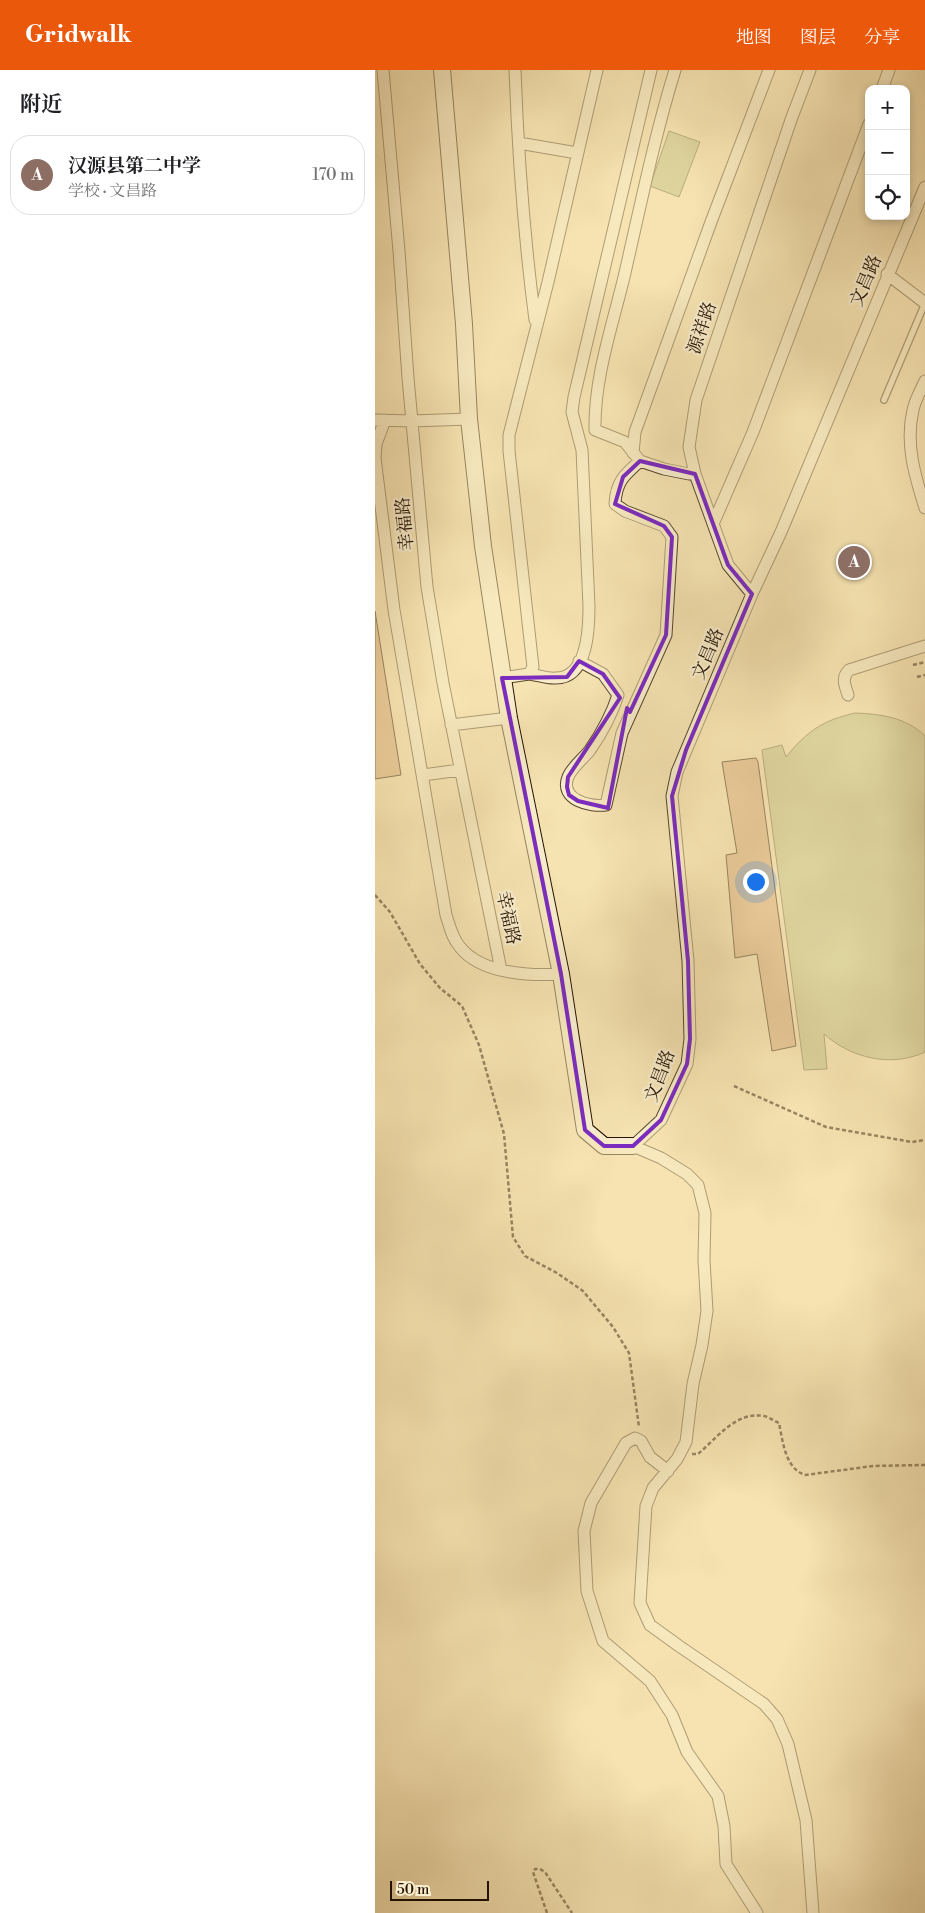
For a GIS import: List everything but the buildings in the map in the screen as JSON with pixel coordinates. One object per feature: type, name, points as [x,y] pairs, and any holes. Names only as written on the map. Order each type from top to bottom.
[{"type":"main road","points":[[442,70],[464,324],[469,419],[483,546],[509,718],[561,974],[585,1130],[604,1146],[633,1146]]},
{"type":"street","name":"幸福路","points":[[383,70],[427,587],[451,725],[501,970]]},
{"type":"street","points":[[515,70],[530,284],[537,327]]},
{"type":"street","points":[[529,674],[533,666],[509,451],[509,435],[537,327],[597,70]]},
{"type":"street","points":[[502,678],[529,674],[556,678],[567,676],[574,670],[585,652],[589,627],[589,606],[582,450],[573,412],[573,397],[651,70]]},
{"type":"street","points":[[675,70],[659,126],[604,358],[595,409],[595,430],[625,442],[637,457],[664,469],[695,474]]},
{"type":"street","points":[[579,661],[603,674],[618,695],[613,710],[591,749],[568,777],[567,787],[569,795],[578,802],[600,806],[606,805],[609,798],[622,733],[666,635],[671,537],[663,526],[625,511],[615,504],[615,492],[637,457],[635,432],[711,222],[769,70]]},
{"type":"street","name":"源祥路","points":[[752,594],[728,565],[695,474],[689,447],[696,400],[809,70]]},
{"type":"street","points":[[883,85],[889,70]]},
{"type":"street","points":[[713,524],[753,432],[867,130]]},
{"type":"street","points":[[519,142],[577,153]]},
{"type":"street","name":"文昌路","points":[[633,1146],[661,1120],[687,1064],[690,1039],[688,962],[672,796],[677,772],[752,594],[785,523],[887,274],[925,187]]},
{"type":"street","points":[[887,274],[925,303]]},
{"type":"street","points":[[925,382],[913,409],[910,431],[911,462],[925,508]]},
{"type":"street","points":[[469,419],[380,420],[375,458],[394,610],[446,916],[452,935],[466,954],[489,966],[501,970],[538,975],[561,974]]},
{"type":"street","points":[[848,695],[843,680],[849,670],[925,646]]},
{"type":"street","points":[[451,725],[509,718]]},
{"type":"street","points":[[423,775],[460,770]]},
{"type":"street","points":[[633,1146],[661,1158],[687,1174],[698,1185],[705,1214],[704,1260],[707,1311],[702,1346],[693,1384],[686,1442],[680,1454],[653,1488],[646,1506],[641,1603],[650,1624],[764,1704],[777,1719],[788,1744],[806,1820],[813,1913]]},
{"type":"street","points":[[668,1470],[650,1457],[641,1441],[635,1438],[626,1443],[591,1503],[584,1531],[587,1591],[603,1641],[650,1681],[672,1715],[687,1752],[718,1796],[724,1826],[725,1864],[757,1913]]},
{"type":"lane","points":[[884,400],[925,303]]},
{"type":"path","points":[[913,665],[925,662]]},
{"type":"path","points":[[917,677],[925,675]]},
{"type":"path","points":[[375,895],[390,912],[420,964],[440,988],[462,1006],[479,1045],[505,1134],[513,1237],[525,1256],[557,1273],[583,1291],[613,1327],[629,1353],[641,1441]]},
{"type":"path","points":[[734,1086],[826,1127],[912,1142],[925,1140]]},
{"type":"path","points":[[680,1454],[699,1454],[734,1422],[749,1416],[765,1416],[779,1423],[787,1458],[796,1472],[805,1476],[873,1466],[925,1465]]},
{"type":"path","points":[[547,1913],[533,1872],[535,1869],[545,1872],[572,1913]]},
{"type":"highlighted area","points":[[640,461],[695,474],[728,565],[752,594],[686,750],[672,796],[688,961],[690,1039],[687,1064],[661,1120],[633,1146],[604,1146],[585,1130],[561,974],[502,678],[567,677],[579,661],[603,674],[620,698],[568,777],[567,787],[569,795],[578,801],[608,808],[627,708],[630,712],[666,635],[672,537],[664,526],[615,504],[623,477]]},
{"type":"green space","points":[[669,131],[700,142],[679,197],[650,186]]},
{"type":"green space","points":[[855,713],[874,714],[892,718],[910,725],[925,736],[925,1052],[899,1059],[885,1060],[872,1058],[846,1049],[824,1034],[827,1069],[804,1070],[762,750],[782,745],[786,757],[816,728],[834,719]]},
{"type":"place","name":"汉源县第二中学","points":[[854,562]]}]
